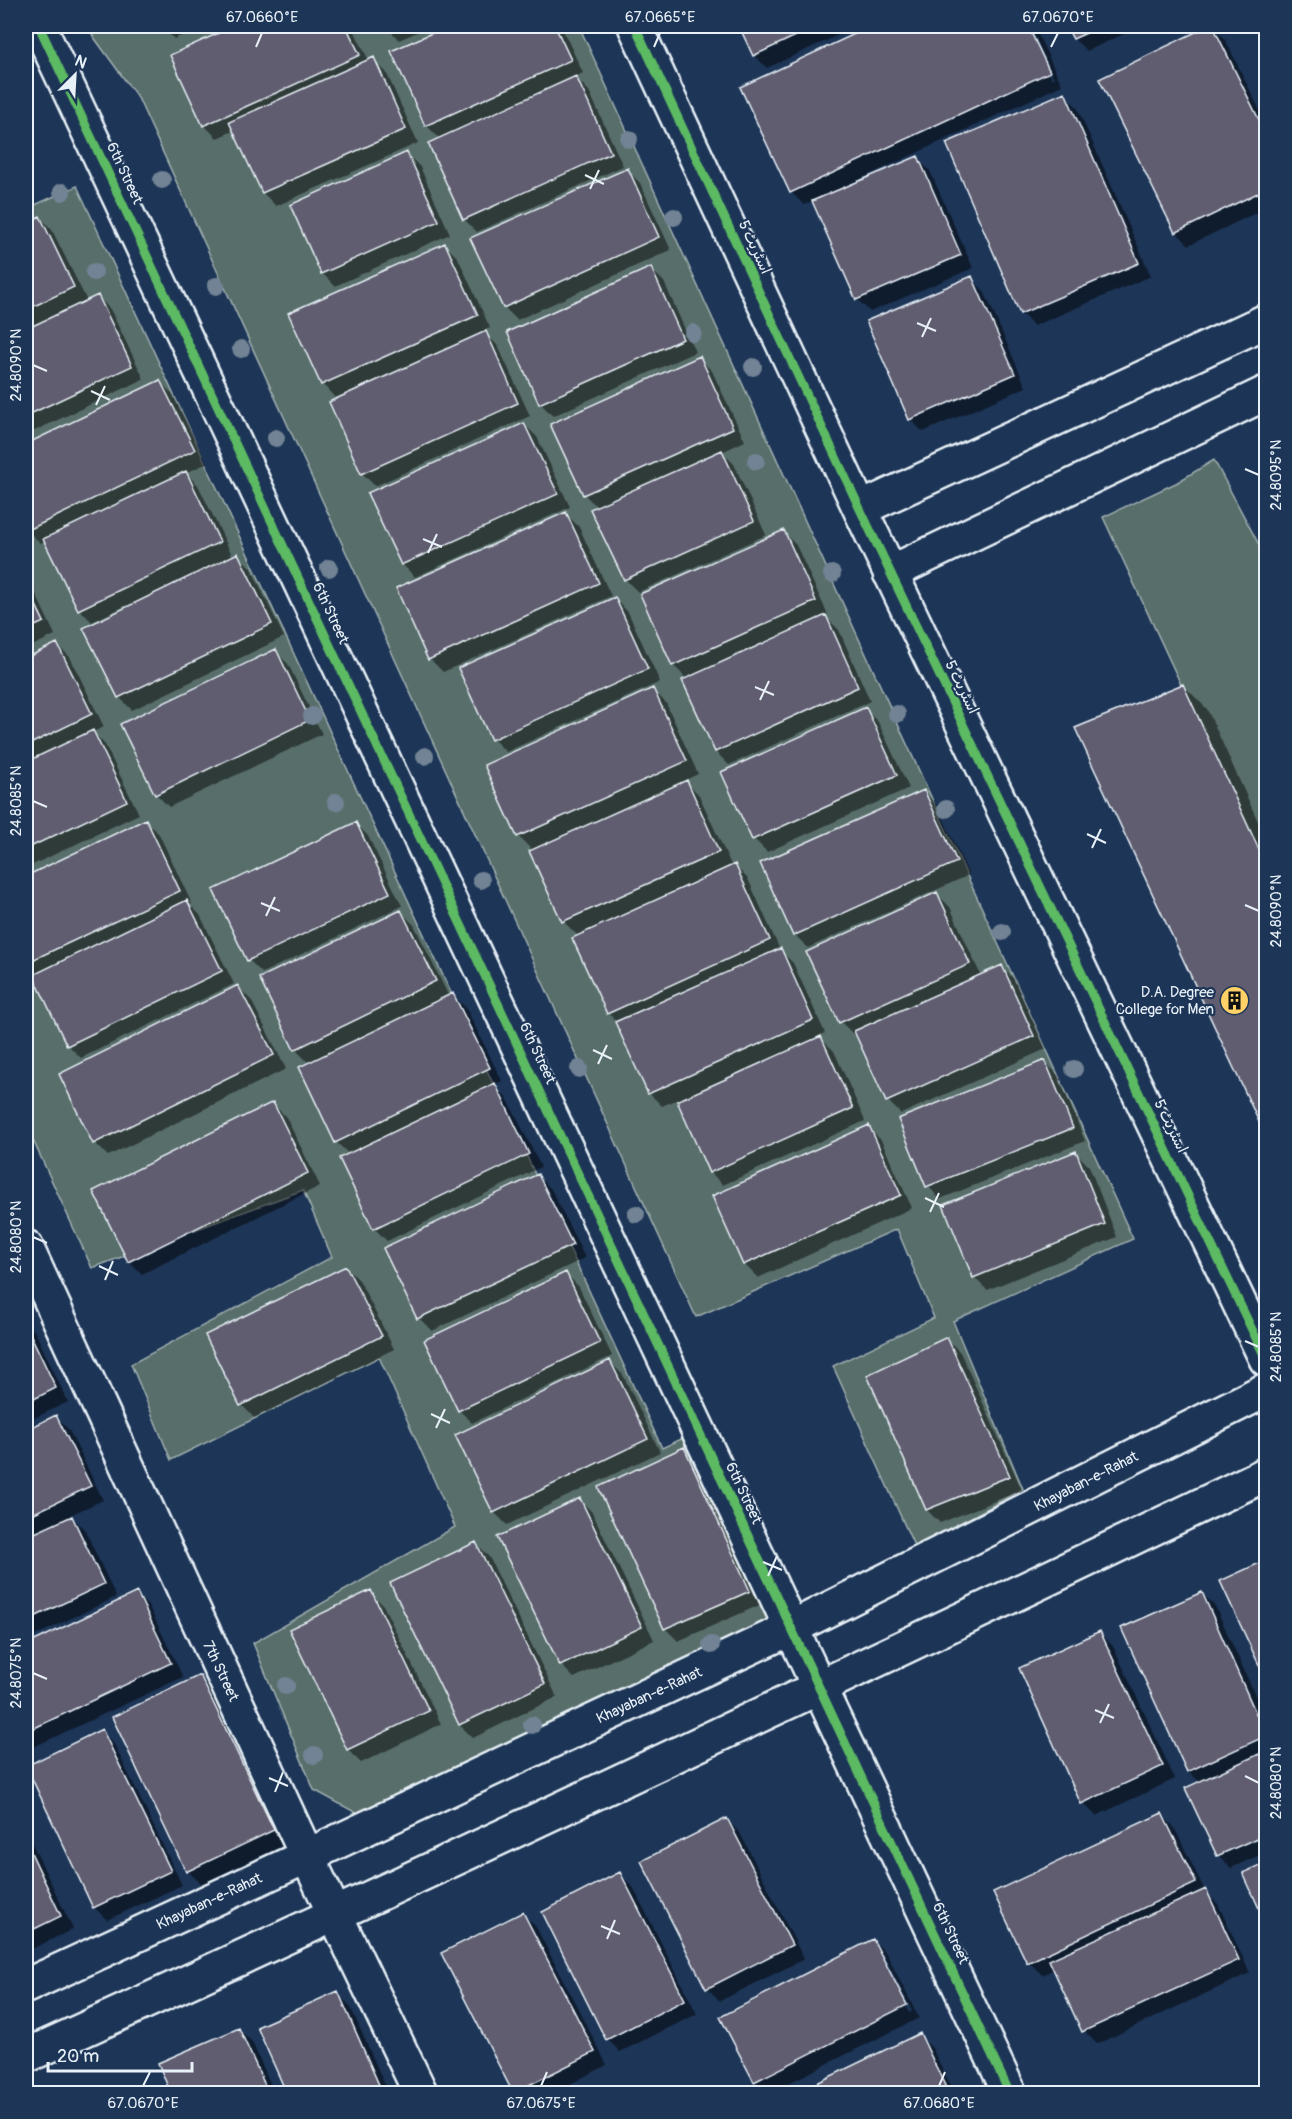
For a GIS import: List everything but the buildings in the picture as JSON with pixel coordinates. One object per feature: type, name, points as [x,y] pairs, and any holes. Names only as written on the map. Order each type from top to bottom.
[{"type":"street","name":"6th Street","points":[[39,26],[1010,2094]]},
{"type":"street","name":"اسٹریٹ 5","points":[[635,26],[890,573],[1266,1359]]},
{"type":"street","points":[[860,508],[1266,321]]},
{"type":"street","points":[[890,573],[1266,393]]},
{"type":"street","name":"7th Street","points":[[26,1247],[307,1856],[421,2094]]},
{"type":"street","name":"Khayaban-e-Rahat","points":[[26,1986],[791,1628],[1266,1390]]},
{"type":"street","points":[[26,2056],[336,1915],[820,1688],[1266,1474]]},
{"type":"green space","points":[[88,26],[579,26],[1133,1239],[953,1321],[1023,1489],[915,1548],[833,1366],[934,1318],[897,1229],[696,1317],[138,98]]},
{"type":"green space","points":[[77,186],[662,1448],[690,1435],[768,1621],[360,1815],[314,1790],[253,1643],[455,1527],[379,1357],[171,1460],[131,1364],[332,1257],[303,1190],[92,1268],[26,1125],[26,209]]},
{"type":"green space","points":[[1214,460],[1266,558],[1266,867],[1103,517],[1176,483]]},
{"type":"cycle path","points":[[39,26],[1010,2094]]},
{"type":"cycle path","points":[[635,26],[860,509],[1266,1359]]},
{"type":"place","name":"D.A. Degree College for Men","points":[[1235,1001]]}]
